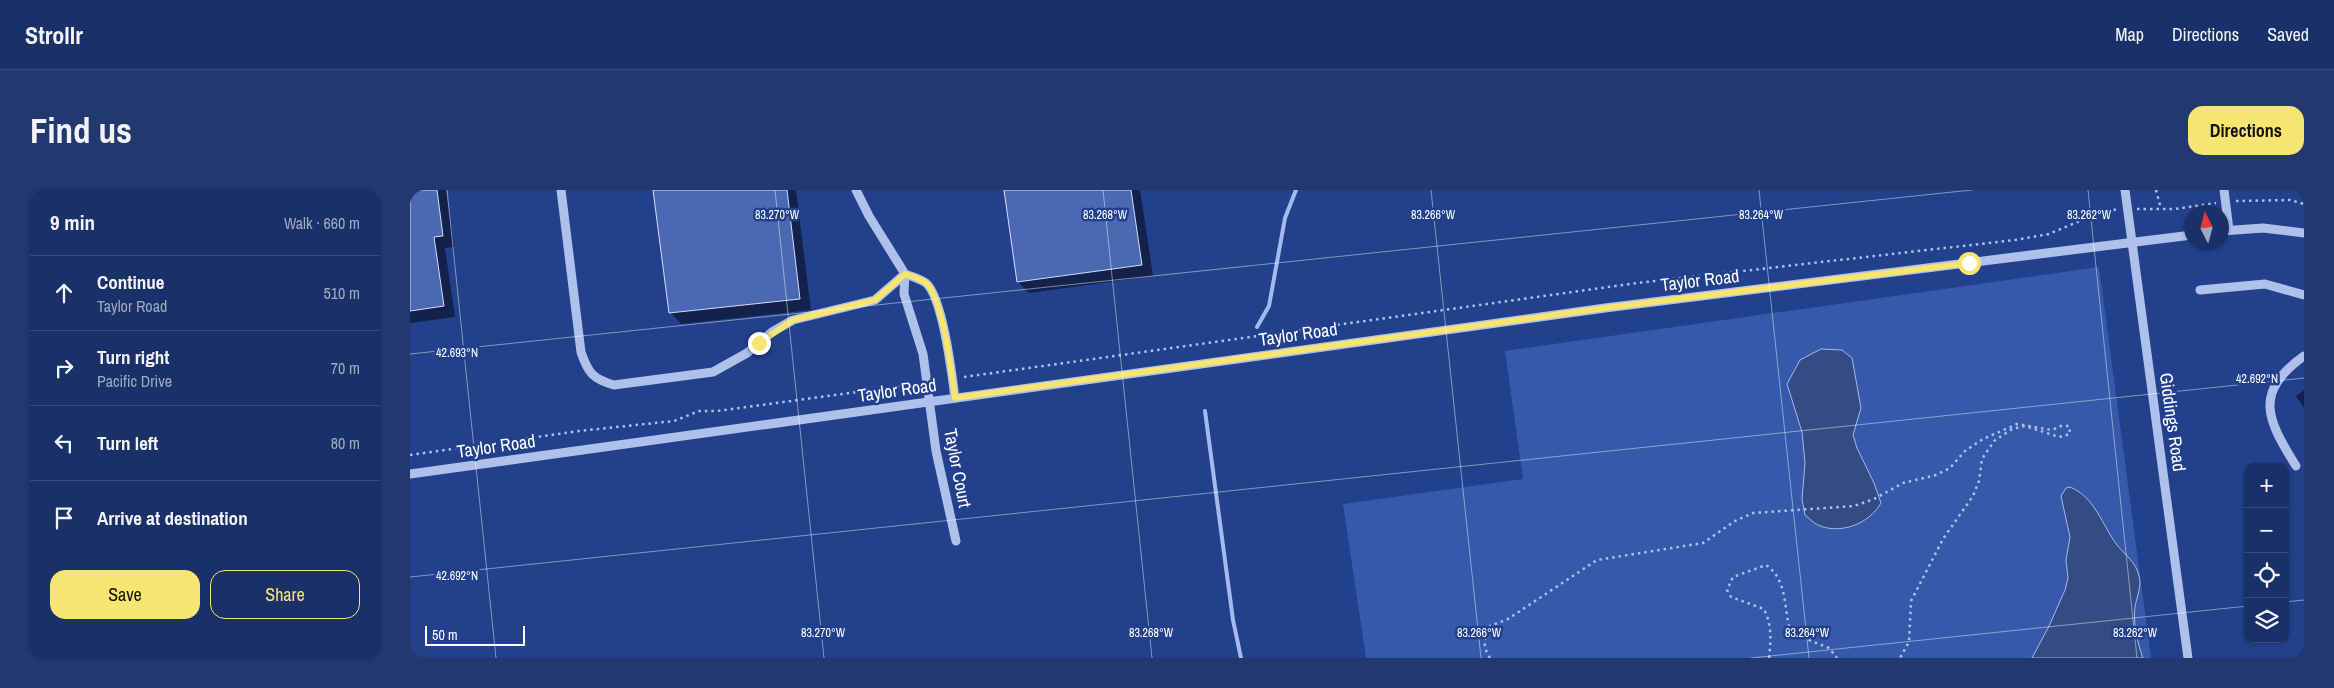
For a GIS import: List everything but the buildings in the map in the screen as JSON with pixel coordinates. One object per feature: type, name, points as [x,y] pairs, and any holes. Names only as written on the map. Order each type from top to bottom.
[{"type":"street","points":[[561,190],[581,352],[587,368],[593,375],[599,381],[614,386],[714,372],[747,353],[772,332],[793,320],[875,300],[905,274]]},
{"type":"street","points":[[856,190],[869,216],[905,274],[926,283],[934,298],[944,330],[955,398]]},
{"type":"street","name":"Giddings Road","points":[[2126,190],[2188,658]]},
{"type":"street","points":[[2224,190],[2224,205]]},
{"type":"street","points":[[2229,231],[2272,228],[2304,232]]},
{"type":"street","name":"Taylor Road","points":[[410,474],[1605,308],[2184,236]]},
{"type":"street","name":"Taylor Court","points":[[905,274],[904,294],[923,354],[936,452],[956,541]]},
{"type":"street","points":[[2200,290],[2265,284],[2304,295]]},
{"type":"street","points":[[2296,466],[2277,435],[2269,402],[2276,380],[2304,356]]},
{"type":"path","points":[[2156,190],[2161,209]]},
{"type":"path","points":[[966,377],[1637,284],[2015,240],[2048,234],[2109,209]]},
{"type":"path","points":[[410,455],[579,431],[674,421],[699,411],[717,411],[908,385]]},
{"type":"path","points":[[1490,658],[1486,652],[1484,639],[1490,626],[1508,619],[1597,560],[1703,543],[1735,521],[1753,514],[1854,506],[1874,499],[1903,483],[1936,475],[1950,468],[1965,451],[1983,439],[2018,424],[2052,430],[2061,426],[2069,426],[2070,434],[2059,437],[2025,426],[2012,429],[1994,441],[1982,459],[1979,481],[1972,496],[1943,539],[1911,601],[1909,642],[1900,658]]},
{"type":"path","points":[[1769,658],[1772,634],[1770,622],[1764,609],[1731,596],[1727,590],[1733,577],[1766,565],[1773,570],[1780,581],[1789,626],[1808,640],[1829,648],[1837,658]]},
{"type":"shaded area","points":[[2099,267],[2151,658],[1366,658],[1343,504],[1523,479],[1505,351]]},
{"type":"shaded area","points":[[1821,349],[1842,350],[1852,358],[1861,408],[1853,435],[1881,503],[1862,522],[1853,526],[1835,529],[1818,525],[1805,515],[1802,499],[1805,463],[1802,432],[1787,384],[1800,360]]},
{"type":"shaded area","points":[[2070,487],[2086,497],[2092,504],[2117,545],[2138,571],[2140,583],[2135,606],[2135,626],[2143,658],[2032,658],[2049,626],[2065,590],[2068,578],[2066,560],[2070,537],[2061,496],[2066,488]]},
{"type":"waterway","points":[[1257,327],[1269,306],[1285,218],[1296,190]]},
{"type":"waterway","points":[[1205,411],[1233,620],[1241,658]]},
{"type":"route","points":[[759,343],[772,332],[793,320],[875,300],[905,274],[926,283],[934,298],[944,330],[955,398],[1605,308],[1969,263]]}]
